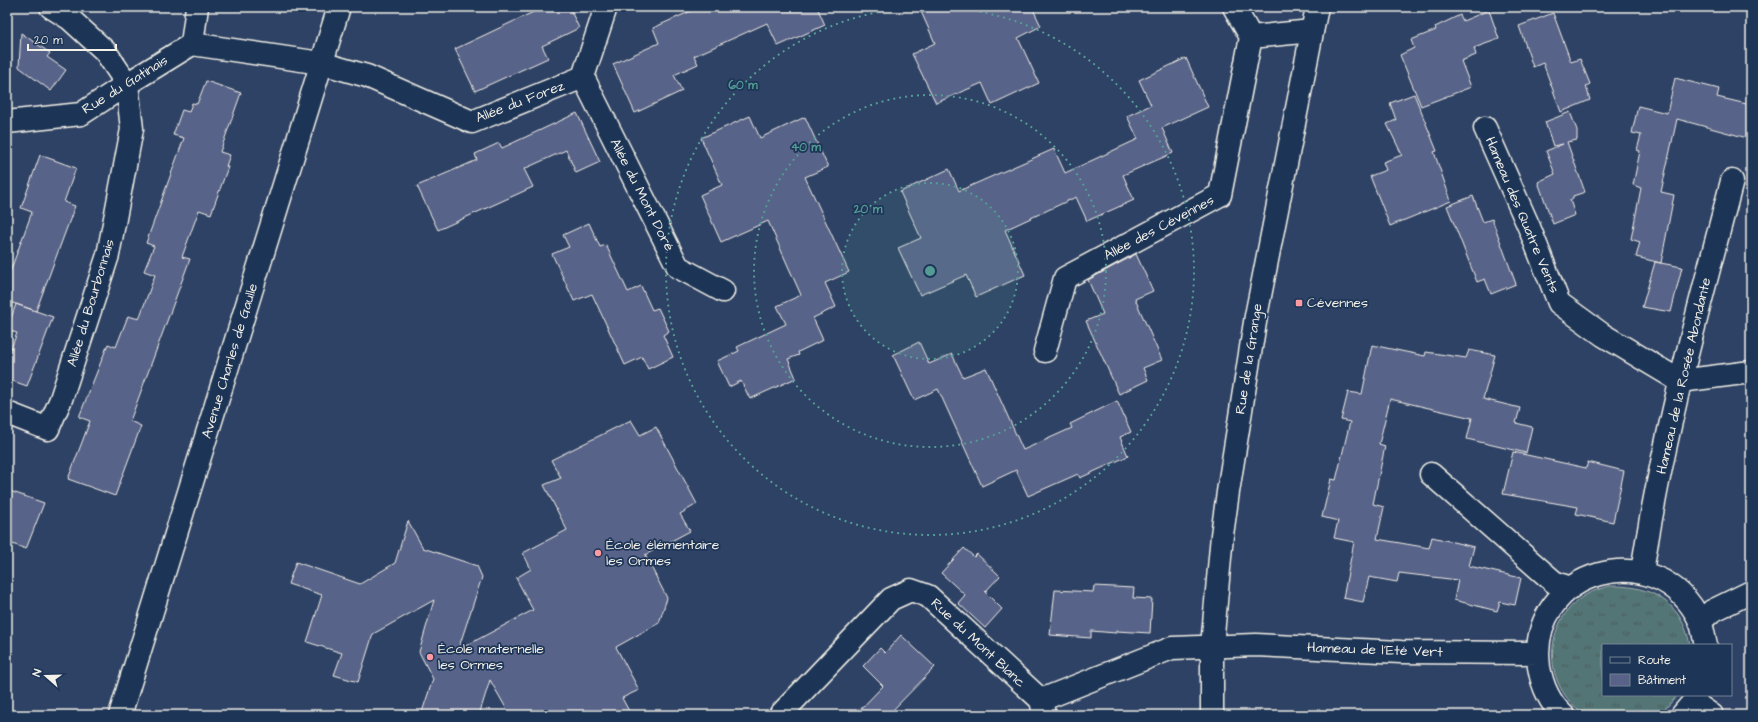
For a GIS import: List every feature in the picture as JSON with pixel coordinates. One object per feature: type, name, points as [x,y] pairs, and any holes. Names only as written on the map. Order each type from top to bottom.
[{"type":"street","points":[[51,7],[70,20],[105,51],[127,84]]},
{"type":"street","points":[[197,7],[192,44],[321,63]]},
{"type":"street","name":"Avenue Charles de Gaulle","points":[[120,715],[339,7]]},
{"type":"street","name":"Allée du Forez","points":[[321,63],[367,76],[472,122],[583,78],[606,7]]},
{"type":"street","points":[[1234,7],[1251,37],[1312,31]]},
{"type":"street","name":"Rue de la Grange","points":[[1212,715],[1212,646],[1224,521],[1256,316],[1318,7]]},
{"type":"street","name":"Allée des Cévennes","points":[[1045,351],[1065,278],[1220,195],[1251,37]]},
{"type":"street","name":"Rue du Gatinais","points":[[7,122],[81,114],[192,44]]},
{"type":"street","name":"Allée du Mont Doré","points":[[583,78],[678,268],[723,291]]},
{"type":"street","name":"Allée du Bourbonnais","points":[[7,413],[48,429],[61,398],[108,255],[132,129],[127,84]]},
{"type":"street","name":"Hameau des Quatre Vents","points":[[1485,128],[1529,227],[1559,303],[1603,335],[1680,381]]},
{"type":"street","name":"Hameau de la Rosée Abondante","points":[[1642,572],[1647,539],[1680,381],[1732,181]]},
{"type":"street","points":[[1680,381],[1751,372]]},
{"type":"street","points":[[1431,474],[1554,582],[1570,588]]},
{"type":"street","points":[[1556,713],[1541,682],[1537,653],[1541,628],[1553,606],[1570,588],[1592,576],[1617,570],[1642,572],[1667,583],[1687,600],[1700,622],[1706,644]]},
{"type":"street","name":"Rue du Mont Blanc","points":[[780,715],[891,599],[911,590],[928,596],[1042,708]]},
{"type":"street","points":[[1700,622],[1712,611],[1751,592]]},
{"type":"street","name":"Hameau de l'Eté Vert","points":[[1042,708],[1172,648],[1256,645],[1401,652],[1537,653]]},
{"type":"street","points":[[1690,704],[1712,715]]},
{"type":"green space","points":[[1610,586],[1625,586],[1651,593],[1672,607],[1686,630],[1690,644],[1602,644],[1602,696],[1677,696],[1665,709],[1655,715],[1587,715],[1573,705],[1563,692],[1556,677],[1553,661],[1553,644],[1557,628],[1565,614],[1577,601],[1597,590]]},
{"type":"building","points":[[544,7],[569,7],[579,28],[542,46],[548,58],[475,91],[455,49]]},
{"type":"building","points":[[700,7],[817,7],[825,25],[778,46],[767,23],[694,56],[698,64],[674,75],[682,91],[635,113],[613,64],[659,43],[653,28]]},
{"type":"building","points":[[919,7],[1032,7],[1041,26],[1018,38],[1039,83],[992,105],[982,83],[936,103],[912,54],[935,43]]},
{"type":"building","points":[[1489,10],[1499,39],[1474,48],[1476,55],[1461,61],[1471,87],[1421,106],[1400,55],[1414,48],[1411,40],[1436,30],[1435,27],[1460,15],[1463,21]]},
{"type":"building","points":[[1553,13],[1571,62],[1580,59],[1590,84],[1586,86],[1590,100],[1561,112],[1543,63],[1533,67],[1519,26]]},
{"type":"building","points":[[21,33],[50,53],[47,57],[66,70],[51,91],[19,67]]},
{"type":"building","points":[[1186,58],[1208,107],[1162,128],[1173,153],[1123,175],[1134,200],[1087,221],[1076,197],[1005,230],[1025,275],[976,297],[966,275],[920,295],[898,248],[921,238],[900,192],[949,169],[959,191],[1054,149],[1065,173],[1138,139],[1127,116],[1151,105],[1139,80]]},
{"type":"building","points":[[1675,78],[1719,89],[1717,97],[1751,105],[1751,139],[1677,119],[1661,192],[1674,195],[1661,263],[1636,257],[1640,242],[1631,239],[1641,188],[1633,185],[1640,151],[1637,150],[1641,135],[1632,133],[1638,106],[1667,113]]},
{"type":"building","points":[[206,81],[241,93],[220,152],[230,155],[226,166],[228,167],[211,214],[199,210],[182,257],[190,259],[130,421],[141,426],[115,496],[68,479],[90,421],[79,417],[108,344],[116,347],[128,316],[139,319],[155,275],[144,271],[154,246],[146,243],[184,138],[173,135],[182,110],[189,112],[192,103],[197,104]]},
{"type":"building","points":[[1414,94],[1437,151],[1434,152],[1451,201],[1390,226],[1370,176],[1386,170],[1383,162],[1402,155],[1387,124],[1396,120],[1390,103]]},
{"type":"building","points":[[1570,112],[1577,130],[1577,140],[1567,142],[1585,192],[1573,196],[1570,200],[1575,215],[1553,224],[1538,182],[1555,174],[1546,151],[1563,144],[1553,146],[1545,122]]},
{"type":"building","points":[[577,113],[600,162],[576,173],[566,150],[524,169],[533,187],[438,230],[417,186],[477,160],[475,154],[499,143],[502,148]]},
{"type":"building","points":[[750,116],[760,138],[805,117],[828,167],[805,177],[849,272],[825,283],[836,307],[813,318],[823,340],[798,352],[799,355],[788,359],[796,378],[750,399],[741,381],[729,387],[717,361],[739,351],[737,347],[786,324],[777,306],[801,295],[768,221],[721,242],[700,195],[722,185],[701,138]]},
{"type":"building","points":[[40,155],[76,168],[64,202],[75,206],[36,311],[7,301],[7,280],[32,212],[21,208]]},
{"type":"building","points":[[1473,196],[1483,222],[1492,219],[1516,284],[1491,294],[1485,279],[1477,282],[1447,206]]},
{"type":"building","points":[[589,223],[600,247],[606,245],[628,292],[641,286],[652,310],[658,308],[669,331],[663,335],[673,357],[648,369],[642,357],[625,365],[592,294],[574,301],[552,254],[569,247],[563,235]]},
{"type":"building","points":[[1136,254],[1153,291],[1135,299],[1162,360],[1143,368],[1148,380],[1119,394],[1086,321],[1103,314],[1088,280]]},
{"type":"building","points":[[1655,262],[1682,267],[1671,312],[1642,307]]},
{"type":"building","points":[[16,304],[53,317],[27,386],[7,379],[7,359],[17,333],[7,330]]},
{"type":"building","points":[[919,342],[929,364],[952,354],[963,377],[986,368],[1023,450],[1072,428],[1070,424],[1117,401],[1131,432],[1120,437],[1128,456],[1080,478],[1078,474],[1028,496],[1016,470],[982,486],[938,389],[914,400],[893,355]]},
{"type":"building","points":[[1372,345],[1425,356],[1426,352],[1466,358],[1469,350],[1495,355],[1483,399],[1520,408],[1516,423],[1532,427],[1526,453],[1467,439],[1472,418],[1390,399],[1379,444],[1385,446],[1373,504],[1384,507],[1377,539],[1429,548],[1432,537],[1474,547],[1469,566],[1521,578],[1515,605],[1500,602],[1497,611],[1454,600],[1458,580],[1399,573],[1397,582],[1369,577],[1363,602],[1343,598],[1354,542],[1334,538],[1338,521],[1322,517],[1331,479],[1336,480],[1350,422],[1341,420],[1348,392],[1362,394]]},
{"type":"building","points":[[631,420],[640,435],[656,427],[697,504],[680,514],[690,531],[645,555],[667,598],[659,623],[616,647],[639,690],[622,698],[631,715],[510,715],[490,680],[479,715],[421,715],[433,679],[419,652],[434,600],[373,634],[358,682],[334,675],[342,653],[307,642],[322,595],[288,584],[296,562],[360,584],[395,563],[408,521],[423,548],[477,566],[482,577],[458,650],[533,610],[516,578],[531,569],[523,553],[567,530],[544,485],[561,478],[551,460]]},
{"type":"building","points":[[1513,452],[1586,468],[1588,462],[1624,471],[1613,522],[1576,514],[1578,507],[1503,494]]},
{"type":"building","points":[[7,490],[44,503],[26,549],[7,542]]},
{"type":"building","points":[[964,548],[974,557],[977,554],[1000,576],[985,592],[1002,609],[985,628],[958,603],[965,595],[941,573]]},
{"type":"building","points":[[1094,586],[1134,588],[1133,598],[1152,599],[1150,633],[1091,631],[1091,638],[1050,635],[1055,590],[1093,592]]},
{"type":"building","points":[[901,635],[935,667],[888,715],[855,715],[883,686],[863,666],[880,648],[885,653]]},
{"type":"place","name":"Cévennes","points":[[1299,303]]},
{"type":"place","name":"École élémentaire les Ormes","points":[[598,553]]},
{"type":"place","name":"École maternelle les Ormes","points":[[430,657]]}]
